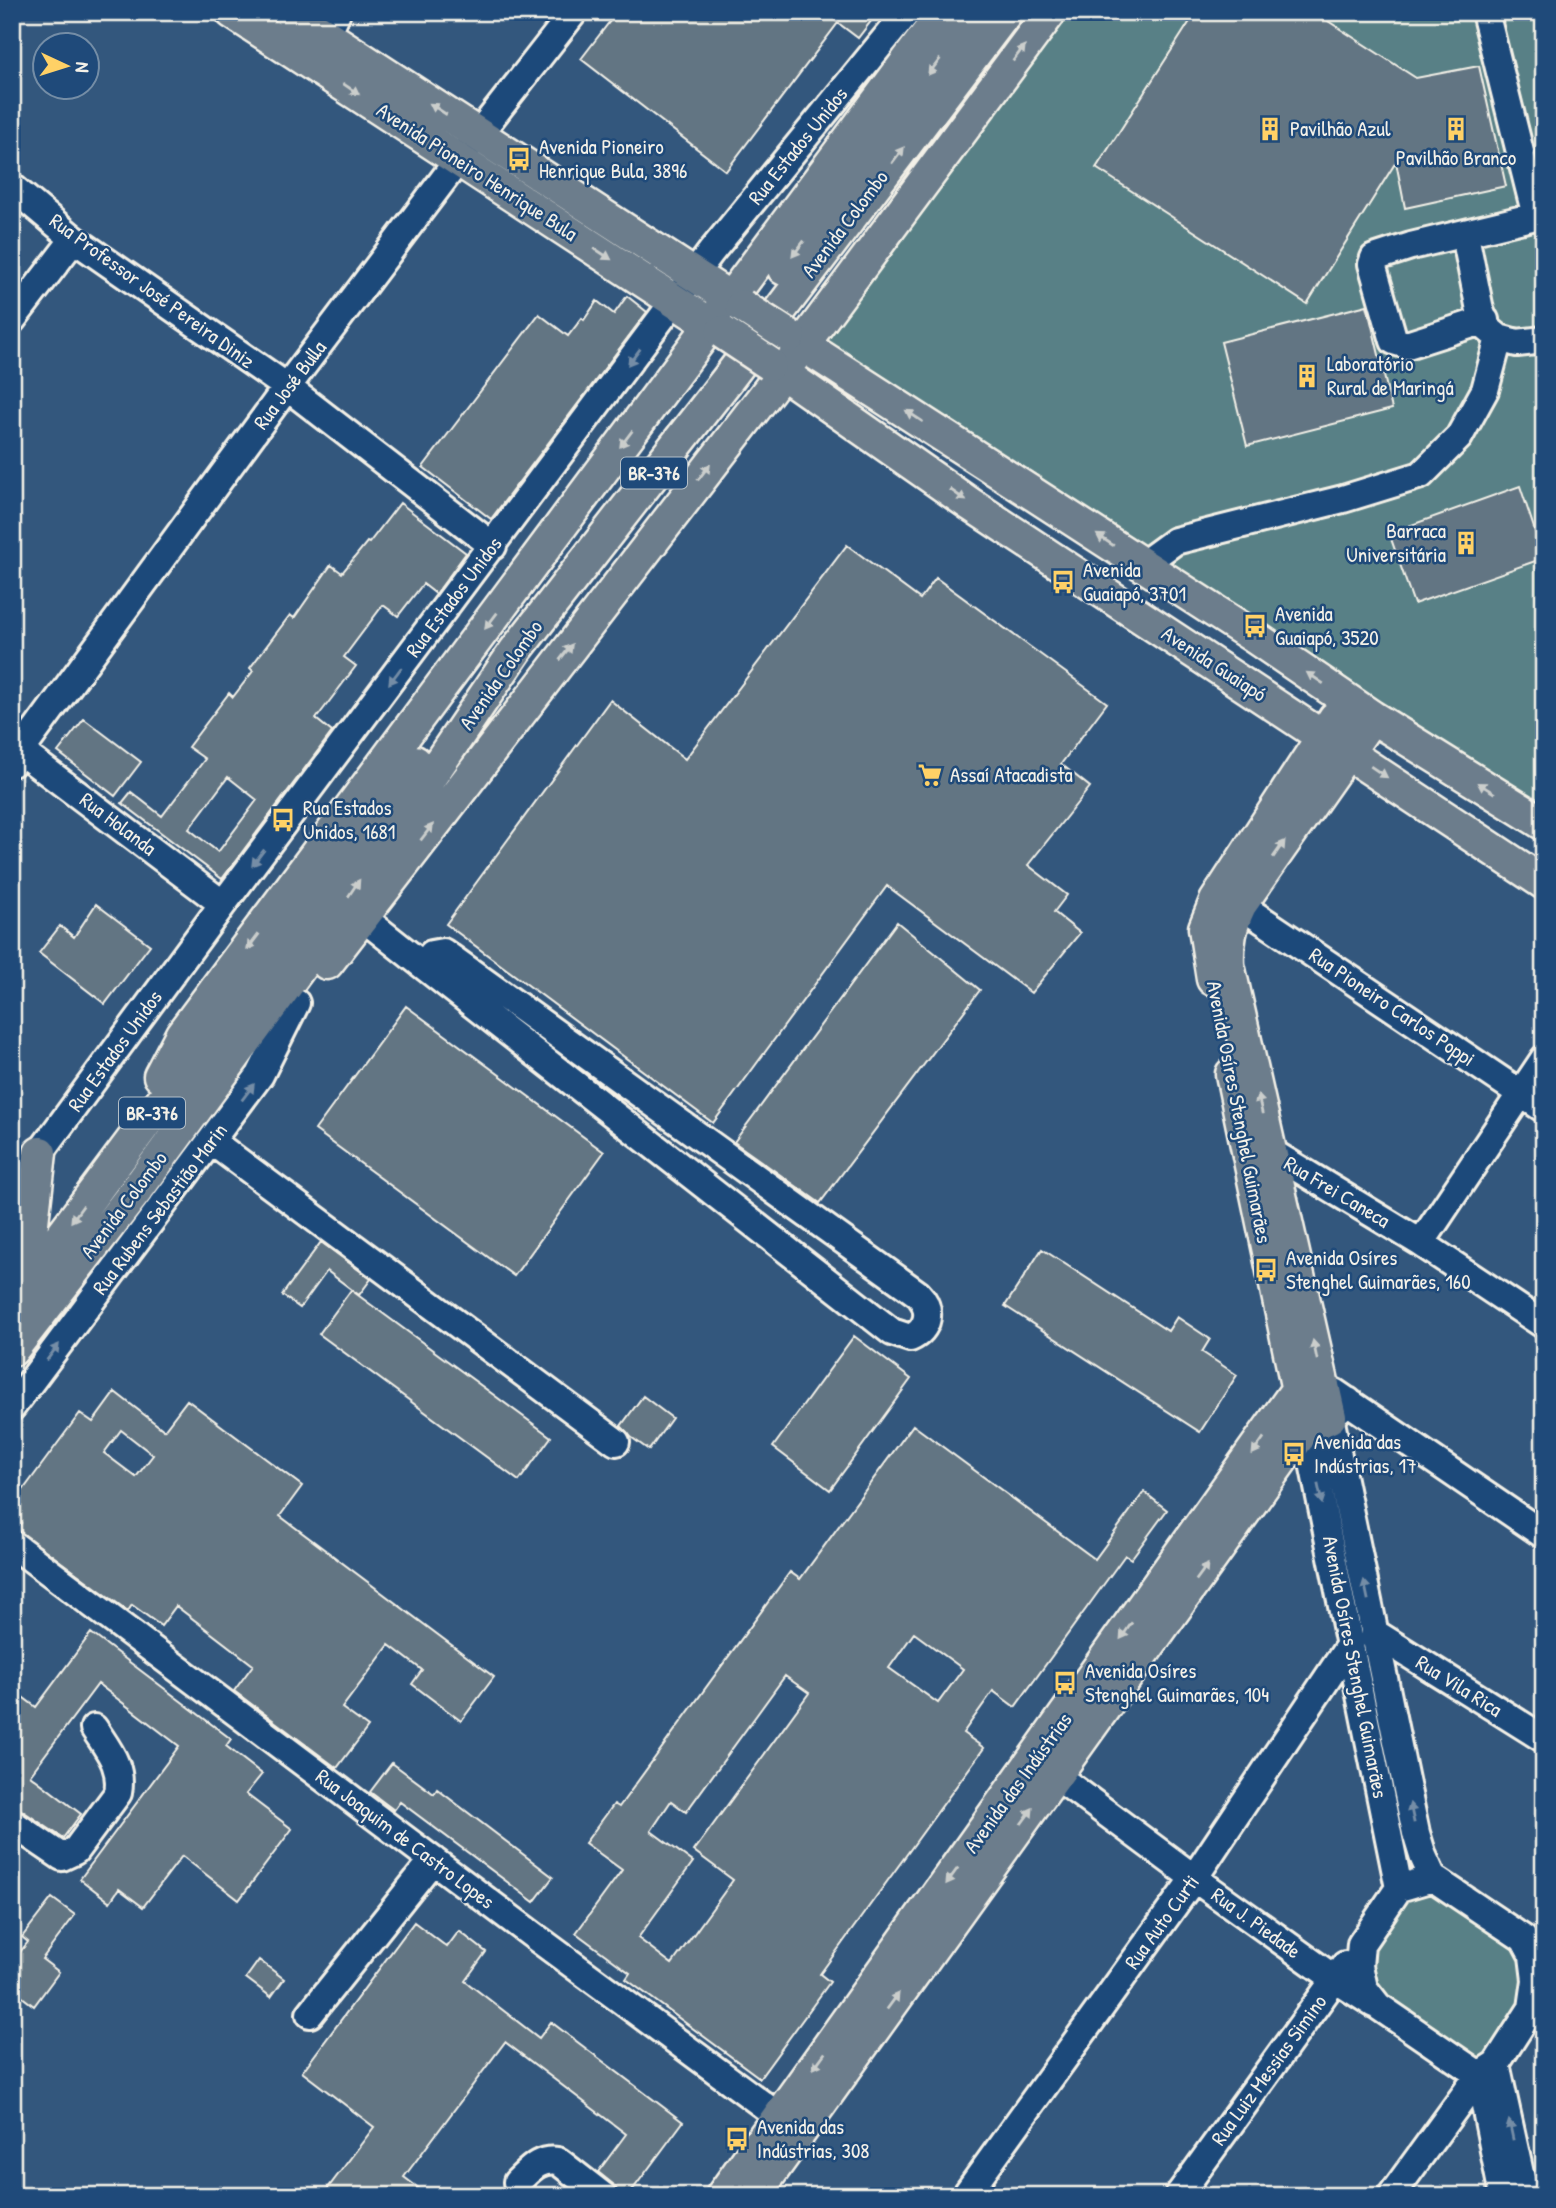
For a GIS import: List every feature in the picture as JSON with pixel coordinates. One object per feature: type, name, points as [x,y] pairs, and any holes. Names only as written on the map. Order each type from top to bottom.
[{"type":"main road","name":"Avenida Pioneiro Henrique Bula","points":[[232,12],[776,368]]},
{"type":"main road","name":"Avenida Pioneiro Henrique Bula","points":[[290,12],[332,24],[479,135],[796,340]]},
{"type":"main road","points":[[110,1169],[183,1034],[717,329],[944,12]]},
{"type":"main road","name":"Avenida Colombo","points":[[18,1294],[975,12]]},
{"type":"main road","name":"Avenida Colombo","points":[[12,1350],[135,1192],[316,944],[516,650],[727,380],[1006,12]]},
{"type":"main road","points":[[135,1192],[296,1003],[796,340],[1050,12]]},
{"type":"main road","name":"Avenida Guaiapó","points":[[796,340],[1360,708],[1544,824]]},
{"type":"main road","name":"Avenida Guaiapó","points":[[776,368],[971,504],[1544,883]]},
{"type":"main road","points":[[1116,600],[1142,565]]},
{"type":"main road","name":"Avenida Osíres Stenghel Guimarães","points":[[1321,1404],[1212,977],[1205,928],[1216,901],[1360,708]]},
{"type":"main road","name":"Avenida Osíres Stenghel Guimarães","points":[[1321,1404],[1271,1152],[1228,965],[1227,942],[1240,905],[1335,743]]},
{"type":"main road","points":[[18,1294],[40,1153]]},
{"type":"main road","name":"Avenida das Indústrias","points":[[722,2196],[789,2124],[1045,1768],[1321,1404]]},
{"type":"main road","name":"Avenida das Indústrias","points":[[758,2194],[789,2124]]},
{"type":"street","name":"Rua José Bulla","points":[[15,753],[459,159],[574,12]]},
{"type":"street","name":"Rua Estados Unidos","points":[[12,1191],[223,904],[694,276],[907,12]]},
{"type":"street","points":[[1485,12],[1540,215],[1378,255],[1372,264],[1394,341],[1399,344],[1407,345],[1492,329],[1517,343],[1544,340]]},
{"type":"street","points":[[314,64],[332,24]]},
{"type":"street","name":"Rua Professor José Pereira Diniz","points":[[12,187],[74,239],[287,387],[493,546]]},
{"type":"street","points":[[1142,565],[1175,541],[1343,499],[1421,475],[1459,437],[1485,390],[1492,329],[1465,235]]},
{"type":"street","points":[[12,320],[74,239]]},
{"type":"street","name":"Rua Holanda","points":[[15,753],[223,904]]},
{"type":"street","name":"Rua Pioneiro Carlos Poppi","points":[[1240,905],[1544,1109]]},
{"type":"street","points":[[362,917],[425,967],[668,1158],[892,1332],[910,1338],[919,1334],[928,1321],[926,1302],[918,1294],[443,952],[432,954],[425,967]]},
{"type":"street","name":"Rua Rubens Sebastião Marin","points":[[12,1407],[260,1075],[296,1003]]},
{"type":"street","points":[[560,1073],[577,1049]]},
{"type":"street","points":[[1421,1243],[1544,1059]]},
{"type":"street","points":[[668,1158],[688,1129]]},
{"type":"street","points":[[211,1141],[616,1442]]},
{"type":"street","name":"Rua Frei Caneca","points":[[1271,1152],[1421,1243],[1544,1325]]},
{"type":"street","points":[[743,1216],[765,1184]]},
{"type":"street","points":[[1321,1404],[1544,1535]]},
{"type":"street","name":"Avenida Osíres Stenghel Guimarães","points":[[1321,1404],[1363,1638],[1399,1888]]},
{"type":"street","name":"Rua Joaquim de Castro Lopes","points":[[12,1544],[789,2124]]},
{"type":"street","name":"Avenida Osíres Stenghel Guimarães","points":[[1363,1638],[1416,1833],[1433,1878]]},
{"type":"street","name":"Rua Vila Rica","points":[[1363,1638],[1544,1739]]},
{"type":"street","name":"Rua Auto Curti","points":[[965,2196],[1363,1638]]},
{"type":"street","points":[[12,1823],[62,1857],[75,1851],[118,1793],[120,1781],[118,1765],[93,1728]]},
{"type":"street","name":"Rua J. Piedade","points":[[1045,1768],[1335,1979],[1378,2006]]},
{"type":"street","points":[[310,2014],[433,1860]]},
{"type":"street","points":[[1391,2196],[1488,2069],[1538,2000],[1534,1944],[1433,1878],[1399,1888],[1361,1944],[1359,1966],[1364,1988],[1378,2006],[1488,2069],[1525,2196]]},
{"type":"street","name":"Rua Luiz Messias Simino","points":[[1178,2196],[1361,1944]]},
{"type":"street","points":[[1488,2069],[1503,2196]]},
{"type":"street","points":[[517,2182],[538,2162],[558,2161],[603,2196]]},
{"type":"green space","points":[[1050,12],[1544,12],[1544,824],[803,343]]},
{"type":"green space","points":[[1433,1878],[1524,1939],[1536,1980],[1479,2075],[1378,2006],[1359,1966],[1399,1888]]},
{"type":"building","points":[[617,12],[826,12],[836,21],[843,12],[878,12],[858,38],[838,23],[726,171],[581,59]]},
{"type":"building","name":"Pavilhão Azul","points":[[1196,12],[1314,12],[1416,78],[1479,66],[1506,186],[1405,208],[1396,162],[1307,304],[1096,168]]},
{"type":"building","points":[[627,296],[647,312],[491,519],[423,467],[539,314],[568,336],[582,318],[584,320],[597,301],[614,314]]},
{"type":"building","name":"Laboratório Rural de Maringá","points":[[1367,305],[1392,409],[1247,446],[1221,342]]},
{"type":"building","name":"Barraca Universitária","points":[[1520,486],[1544,558],[1414,604],[1389,533]]},
{"type":"building","points":[[400,503],[466,553],[436,594],[423,584],[398,616],[383,605],[344,657],[356,666],[316,719],[332,732],[222,879],[122,803],[131,792],[162,816],[205,759],[188,747],[229,693],[233,697],[253,671],[250,668],[290,615],[294,618],[331,565],[342,573],[367,542],[369,543]],"holes":[[[228,777],[257,800],[218,852],[189,829]]]},
{"type":"building","points":[[847,545],[920,599],[936,578],[1107,703],[1061,764],[1090,787],[1028,865],[1067,895],[1054,912],[1080,933],[1031,993],[887,886],[713,1123],[446,924],[610,700],[685,759]]},
{"type":"building","points":[[84,719],[141,762],[115,796],[58,752]]},
{"type":"building","points":[[96,904],[150,945],[105,1004],[39,953],[60,926],[74,937]]},
{"type":"building","points":[[897,922],[980,990],[820,1203],[734,1142]]},
{"type":"building","points":[[406,1006],[604,1152],[514,1276],[315,1130]]},
{"type":"building","points":[[321,1242],[371,1279],[359,1295],[327,1271],[300,1308],[282,1295]]},
{"type":"building","points":[[1042,1249],[1168,1331],[1177,1317],[1210,1339],[1202,1352],[1237,1375],[1200,1432],[1005,1306]]},
{"type":"building","points":[[351,1290],[551,1437],[519,1481],[319,1334]]},
{"type":"building","points":[[854,1336],[911,1379],[830,1490],[773,1447]]},
{"type":"building","points":[[115,1392],[164,1430],[187,1400],[302,1486],[280,1516],[494,1677],[461,1721],[412,1684],[422,1670],[389,1645],[342,1708],[368,1727],[337,1768],[234,1691],[253,1665],[176,1606],[161,1626],[132,1605],[128,1611],[16,1529],[21,1523],[12,1517],[12,1505],[80,1413],[93,1422]],"holes":[[[121,1430],[153,1455],[136,1477],[104,1453]]]},
{"type":"building","points":[[643,1396],[672,1418],[649,1450],[621,1426]]},
{"type":"building","points":[[913,1425],[1095,1559],[1144,1492],[1167,1510],[1131,1559],[1125,1555],[1015,1707],[993,1691],[963,1733],[984,1748],[820,1974],[830,1982],[760,2078],[626,1979],[630,1973],[576,1933],[622,1870],[585,1843],[614,1804],[619,1807],[790,1572],[800,1579]],"holes":[[[914,1633],[963,1669],[938,1703],[889,1668]],[[785,1676],[809,1693],[694,1851],[733,1880],[672,1964],[638,1938],[693,1862],[651,1831],[671,1801],[686,1812]]]},
{"type":"building","points":[[91,1633],[231,1739],[226,1746],[262,1774],[246,1794],[292,1829],[239,1900],[182,1856],[143,1907],[119,1889],[110,1902],[80,1879],[179,1746],[98,1684],[30,1775],[81,1814],[63,1838],[21,1810],[12,1807],[12,1689],[36,1707]]},
{"type":"building","points":[[392,1763],[434,1794],[437,1789],[553,1877],[534,1902],[400,1802],[394,1810],[370,1792]]},
{"type":"building","points":[[52,1898],[75,1915],[42,1959],[59,1972],[34,2006],[12,1989],[12,1962],[28,1942],[22,1937]]},
{"type":"building","points":[[414,1922],[447,1947],[459,1931],[486,1952],[465,1981],[539,2038],[551,2022],[683,2122],[628,2196],[618,2196],[613,2184],[598,2172],[626,2134],[505,2042],[404,2177],[429,2196],[322,2196],[374,2127],[302,2072]]},
{"type":"building","points":[[259,1960],[284,1979],[271,1997],[246,1978]]},
{"type":"place","name":"Pavilhão Azul","points":[[1270,129]]},
{"type":"place","name":"Pavilhão Branco","points":[[1456,129]]},
{"type":"place","name":"Avenida Pioneiro Henrique Bula, 3896","points":[[519,159]]},
{"type":"place","name":"Laboratório Rural de Maringá","points":[[1307,376]]},
{"type":"place","name":"Barraca Universitária","points":[[1466,543]]},
{"type":"place","name":"Avenida Guaiapó, 3701","points":[[1063,582]]},
{"type":"place","name":"Avenida Guaiapó, 3520","points":[[1255,626]]},
{"type":"place","name":"Assaí Atacadista","points":[[930,775]]},
{"type":"place","name":"Rua Estados Unidos, 1681","points":[[283,820]]},
{"type":"place","name":"Avenida Osíres Stenghel Guimarães, 160","points":[[1266,1270]]},
{"type":"place","name":"Avenida das Indústrias, 17","points":[[1294,1454]]},
{"type":"place","name":"Avenida Osíres Stenghel Guimarães, 104","points":[[1065,1683]]},
{"type":"place","name":"Avenida das Indústrias, 308","points":[[737,2139]]}]
